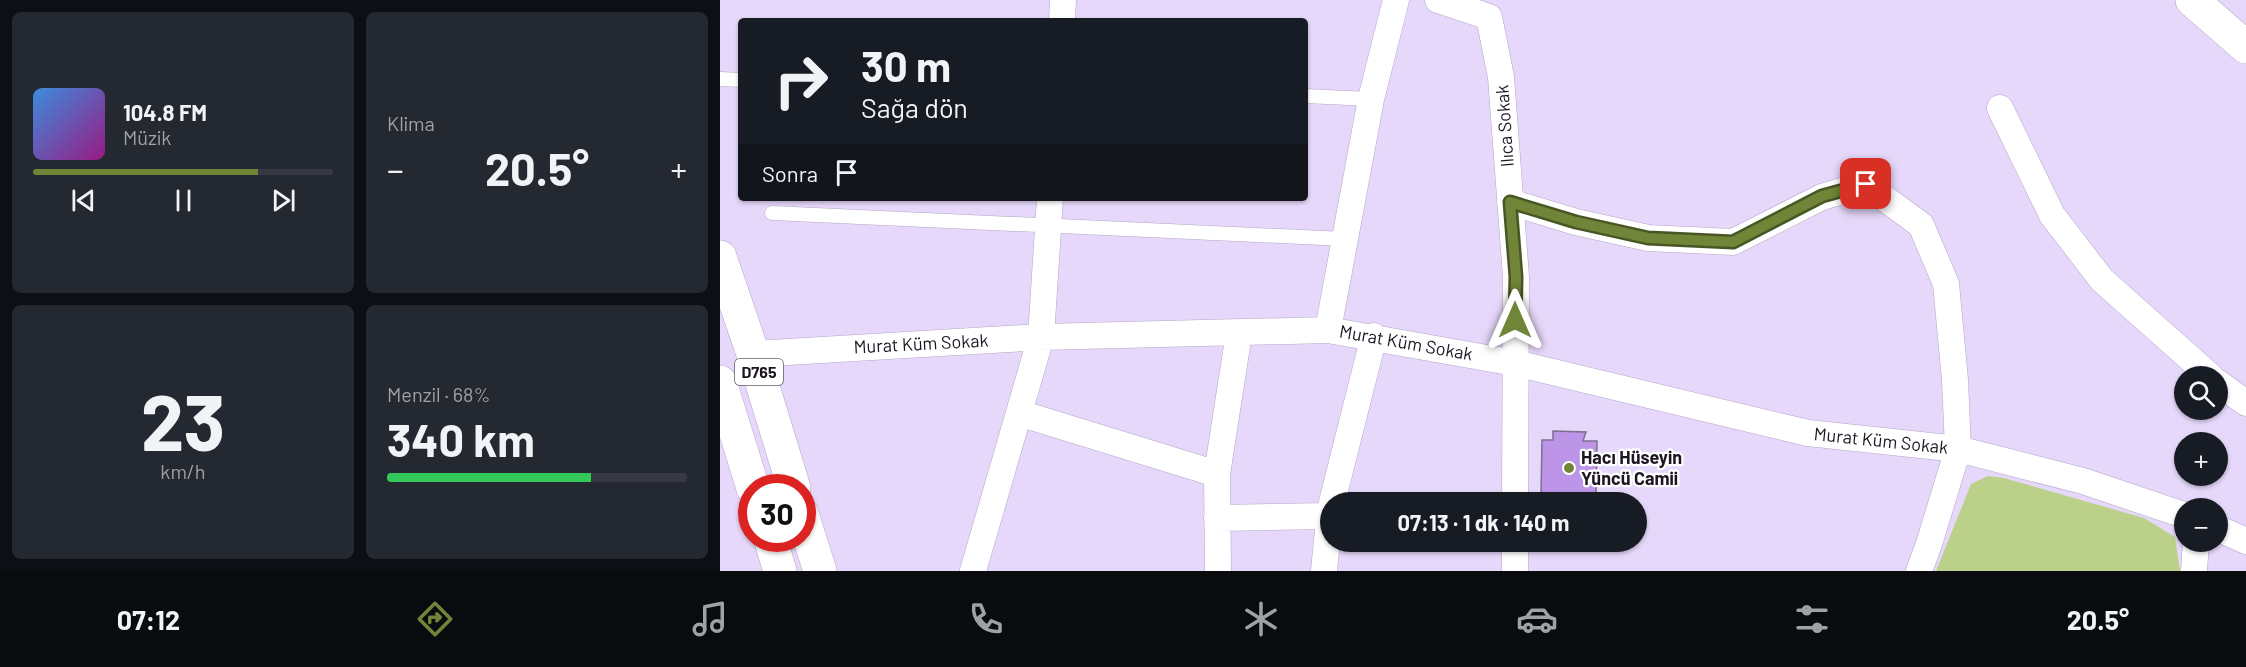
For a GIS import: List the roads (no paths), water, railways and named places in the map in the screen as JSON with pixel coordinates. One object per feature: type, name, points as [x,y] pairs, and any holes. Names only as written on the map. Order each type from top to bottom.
[{"type":"main road","points":[[2192,0],[2246,47]]},
{"type":"main road","name":"D765","points":[[720,257],[790,474]]},
{"type":"main road","name":"D765","points":[[720,382],[749,474]]},
{"type":"main road","points":[[774,552],[780,571]]},
{"type":"main road","points":[[814,552],[820,571]]},
{"type":"street","points":[[1062,18],[1063,0]]},
{"type":"street","points":[[1328,330],[1371,99],[1396,0]]},
{"type":"street","name":"Ilıca Sokak","points":[[1438,0],[1489,17],[1501,77],[1516,277],[1515,492]]},
{"type":"street","points":[[2000,108],[2052,215],[2102,280],[2199,366]]},
{"type":"street","points":[[1510,202],[1576,222],[1648,238],[1733,242],[1822,196],[1866,184],[1921,225],[1946,284],[1955,380],[1958,449],[1919,571]]},
{"type":"street","points":[[974,571],[1041,337],[1050,201]]},
{"type":"street","name":"Murat Küm Sokak","points":[[753,354],[1041,337],[1328,330],[1374,336],[1515,363],[1809,433],[1958,449],[2083,481],[2174,512]]},
{"type":"street","points":[[1218,571],[1217,474],[1239,333]]},
{"type":"street","points":[[1334,492],[1374,336]]},
{"type":"street","points":[[2228,390],[2246,403]]},
{"type":"street","points":[[1018,413],[1217,474]]},
{"type":"street","points":[[1218,518],[1320,510]]},
{"type":"street","points":[[2228,533],[2246,541]]},
{"type":"street","points":[[1324,571],[1326,552]]},
{"type":"street","points":[[1515,552],[1515,571]]},
{"type":"street","points":[[2194,571],[2195,552]]},
{"type":"lane","points":[[720,79],[738,80]]},
{"type":"lane","points":[[1308,96],[1371,99]]},
{"type":"lane","points":[[772,213],[1345,238]]},
{"type":"place","name":"Hacı Hüseyin Yüncü Camii","points":[[1569,468]]}]
